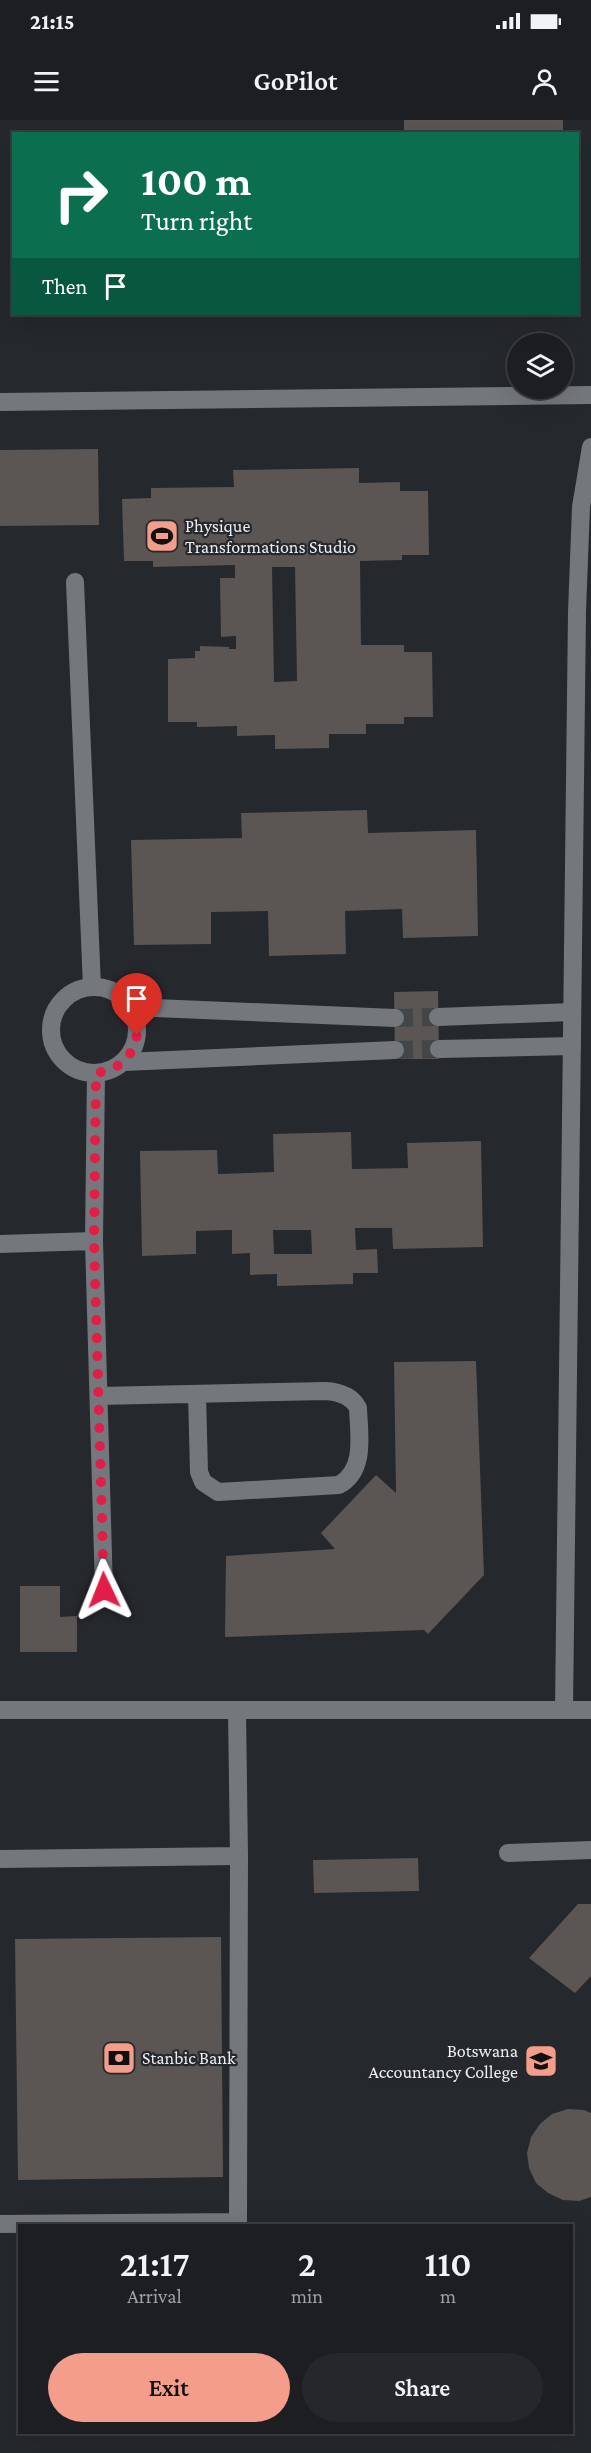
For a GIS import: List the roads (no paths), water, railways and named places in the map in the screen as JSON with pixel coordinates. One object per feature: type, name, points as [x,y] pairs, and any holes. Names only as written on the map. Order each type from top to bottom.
[{"type":"street","points":[[0,402],[591,395]]},
{"type":"street","points":[[564,1710],[577,612],[581,507],[591,447]]},
{"type":"street","points":[[75,582],[92,987]]},
{"type":"street","points":[[92,987],[120,996],[131,1007],[136,1021],[137,1035],[133,1050],[124,1062],[111,1070],[96,1073],[81,1072],[68,1065],[58,1054],[52,1040],[51,1025],[56,1011],[65,999],[77,991],[92,987]]},
{"type":"street","points":[[131,1007],[394,1018]]},
{"type":"street","points":[[438,1017],[573,1012]]},
{"type":"street","points":[[439,1049],[572,1046]]},
{"type":"street","points":[[124,1062],[394,1050]]},
{"type":"street","points":[[96,1073],[94,1240],[104,1590]]},
{"type":"street","points":[[0,1244],[94,1240]]},
{"type":"street","points":[[99,1396],[326,1391],[344,1395],[358,1408],[360,1456],[349,1480],[339,1485],[218,1492],[202,1482],[199,1472],[197,1394]]},
{"type":"street","points":[[0,1710],[591,1710]]},
{"type":"street","points":[[0,2224],[237,2222],[239,1856],[237,1710]]},
{"type":"street","points":[[508,1853],[591,1850]]},
{"type":"street","points":[[0,1859],[239,1856]]},
{"type":"tunnel","points":[[395,1018],[438,1017]]},
{"type":"tunnel","points":[[395,1050],[439,1049]]},
{"type":"place","name":"Physique Transformations Studio","points":[[162,536]]},
{"type":"place","name":"Stanbic Bank","points":[[119,2058]]},
{"type":"place","name":"Botswana Accountancy College","points":[[541,2061]]}]
